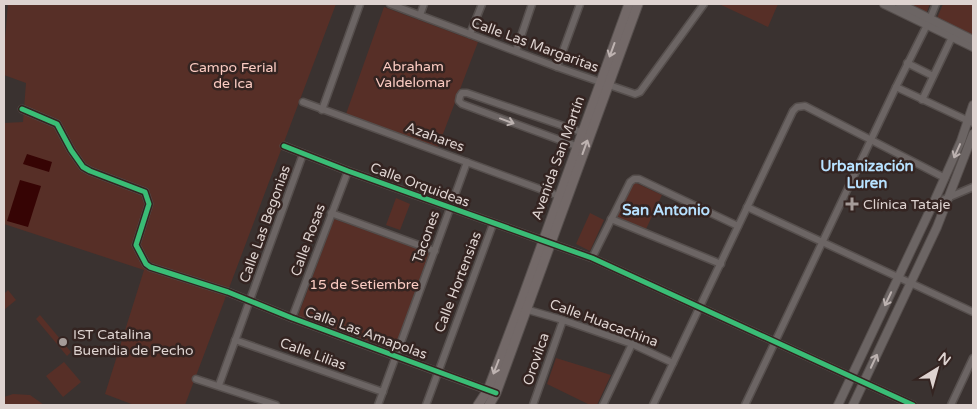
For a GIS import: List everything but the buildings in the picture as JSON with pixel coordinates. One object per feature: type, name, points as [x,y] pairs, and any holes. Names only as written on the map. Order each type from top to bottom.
[{"type":"main road","name":"Avenida San Martín","points":[[489,405],[492,391],[604,83],[629,4]]},
{"type":"main road","name":"Avenida San Martín","points":[[478,405],[492,391],[525,309],[559,196],[581,132],[638,4]]},
{"type":"street","points":[[322,110],[360,4]]},
{"type":"street","name":"Calle Las Margaritas","points":[[390,4],[557,67],[635,94],[640,92],[704,4]]},
{"type":"street","points":[[420,15],[424,4]]},
{"type":"street","points":[[470,34],[482,4]]},
{"type":"street","points":[[516,51],[532,4]]},
{"type":"street","points":[[557,67],[580,4]]},
{"type":"street","points":[[884,4],[929,20],[952,37],[973,47]]},
{"type":"street","points":[[900,4],[929,20],[973,40]]},
{"type":"street","points":[[745,405],[936,4]]},
{"type":"street","points":[[922,100],[952,37]]},
{"type":"street","points":[[907,63],[933,76]]},
{"type":"street","points":[[838,405],[933,204],[972,115],[922,100],[896,87]]},
{"type":"street","points":[[576,146],[462,104],[459,102],[460,96],[462,93],[466,93],[581,132]]},
{"type":"street","name":"Azahares","points":[[303,102],[559,196]]},
{"type":"street","points":[[654,405],[793,111],[799,106],[805,106],[945,178]]},
{"type":"street","name":"Calle Las Amapolas","points":[[22,109],[57,124],[83,167],[145,192],[149,204],[136,245],[146,264],[150,267],[228,292],[292,318],[492,391]]},
{"type":"street","points":[[853,405],[937,227],[973,134]]},
{"type":"street","name":"Calle Orquideas","points":[[284,146],[348,171],[592,258],[913,405]]},
{"type":"street","name":"Calle Las Begonias","points":[[219,386],[303,154]]},
{"type":"street","name":"Tacones","points":[[378,405],[467,162]]},
{"type":"street","name":"Calle Rosas","points":[[292,318],[348,171]]},
{"type":"street","points":[[592,258],[630,182],[637,178],[738,226]]},
{"type":"street","points":[[933,204],[973,187]]},
{"type":"street","points":[[747,207],[973,312]]},
{"type":"street","points":[[331,213],[435,251]]},
{"type":"street","points":[[612,219],[721,264]]},
{"type":"street","name":"Calle Hortensias","points":[[426,405],[494,224]]},
{"type":"street","name":"Calle Huacachina","points":[[525,309],[632,344],[673,363]]},
{"type":"street","name":"Orovilca","points":[[533,405],[563,320]]},
{"type":"street","name":"Calle Lilias","points":[[235,340],[382,392]]},
{"type":"street","points":[[602,405],[632,344]]},
{"type":"street","points":[[951,405],[973,358]]},
{"type":"street","points":[[196,379],[276,405]]},
{"type":"green space","name":"Campo Ferial de Ica","points":[[8,4],[336,4],[185,405],[134,405],[105,394],[144,270],[4,224],[4,123],[23,122],[26,83],[4,75]]},
{"type":"green space","points":[[719,4],[778,4],[768,27]]},
{"type":"green space","points":[[905,4],[930,4],[926,14]]},
{"type":"green space","points":[[943,4],[973,4],[973,39],[937,18]]},
{"type":"green space","name":"Abraham Valdelomar","points":[[384,7],[478,42],[438,147],[346,114]]},
{"type":"green space","points":[[634,182],[662,195],[646,229],[617,217]]},
{"type":"green space","points":[[396,198],[410,204],[400,230],[386,225]]},
{"type":"green space","points":[[590,213],[604,220],[590,251],[576,244]]},
{"type":"green space","name":"15 de Setiembre","points":[[334,219],[429,253],[394,350],[298,316]]},
{"type":"green space","points":[[8,290],[16,300],[4,310],[4,294]]},
{"type":"green space","points":[[40,315],[71,352],[67,356],[36,319]]},
{"type":"green space","points":[[556,358],[611,375],[597,405],[590,405],[547,384]]},
{"type":"green space","points":[[64,362],[81,382],[63,397],[46,376]]},
{"type":"green space","points":[[13,394],[30,395],[44,405],[4,405],[4,397]]},
{"type":"shaded area","points":[[27,154],[52,162],[49,172],[23,164]]},
{"type":"shaded area","points":[[20,180],[41,186],[28,227],[7,221]]},
{"type":"cycle path","points":[[22,109],[57,124],[83,167],[145,192],[149,204],[136,245],[146,264],[150,267],[228,292],[292,318],[496,393]]},
{"type":"cycle path","points":[[284,146],[348,171],[592,258],[913,405]]},
{"type":"place","name":"Clínica Tataje","points":[[852,204]]},
{"type":"place","name":"IST Catalina Buendia de Pecho","points":[[63,342]]},
{"type":"district","name":"Urbanización Luren","points":[[867,174]]},
{"type":"district","name":"San Antonio","points":[[666,210]]}]
